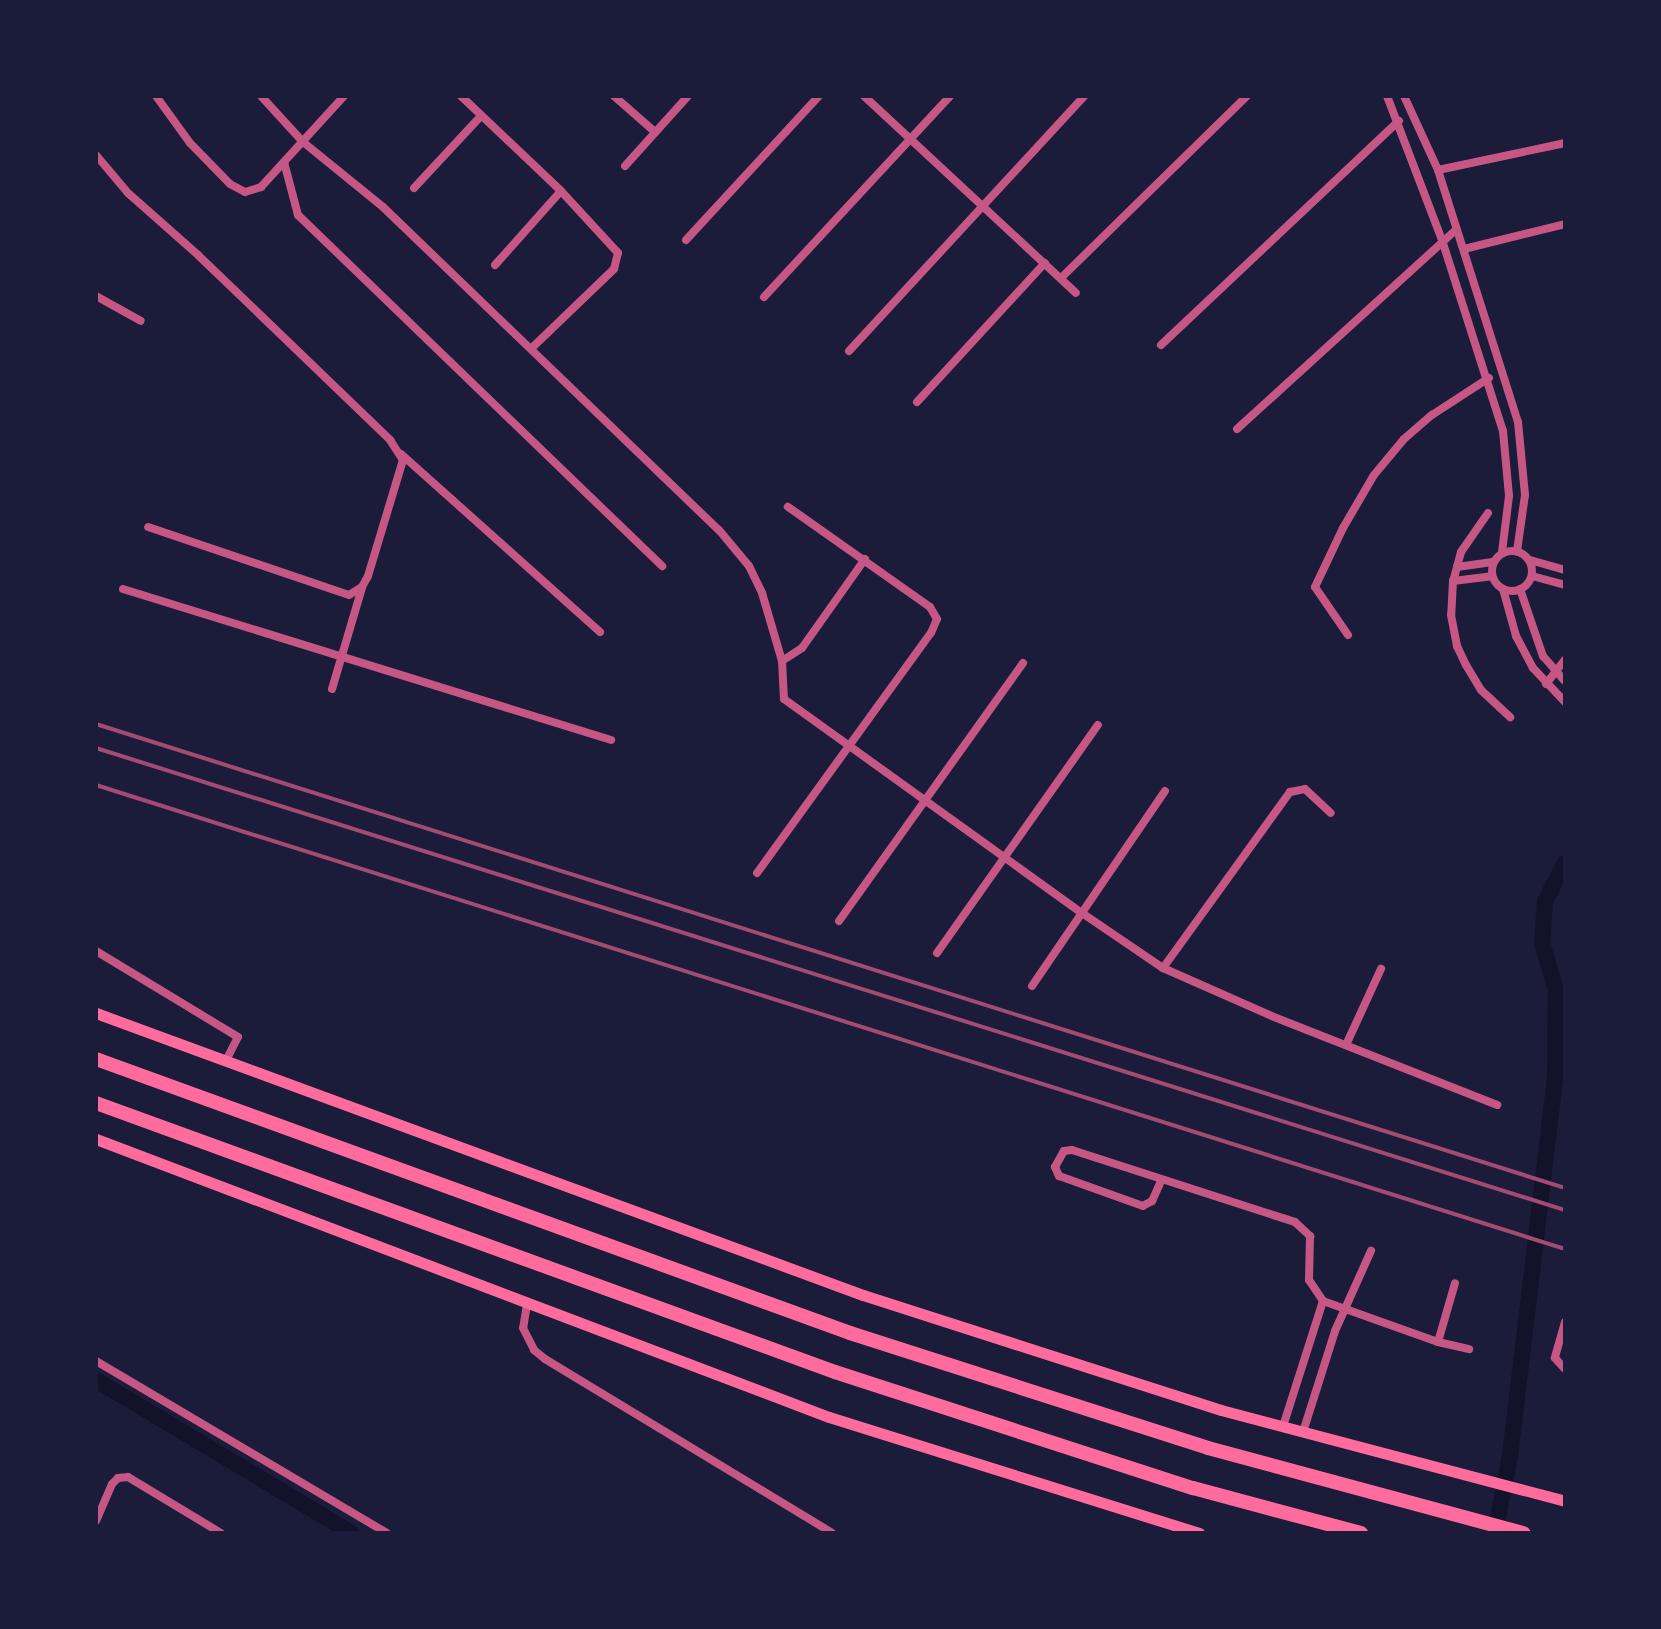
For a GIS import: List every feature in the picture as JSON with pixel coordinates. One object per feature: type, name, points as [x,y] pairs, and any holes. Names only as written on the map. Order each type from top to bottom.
[{"type":"highway","points":[[96,1059],[850,1333],[1208,1448],[1524,1533]]},
{"type":"highway","points":[[96,1103],[835,1372],[1193,1488],[1361,1533]]},
{"type":"main road","points":[[96,1013],[863,1295],[1154,1390],[1565,1501]]},
{"type":"main road","points":[[96,1139],[829,1417],[1199,1533]]},
{"type":"street","points":[[156,96],[190,143],[230,184],[237,190],[254,191],[344,96]]},
{"type":"street","points":[[261,96],[303,142],[383,207],[719,530],[749,566],[773,625],[782,661],[784,699],[1163,968],[1497,1105]]},
{"type":"street","points":[[461,96],[616,247],[618,262],[608,276],[531,349]]},
{"type":"street","points":[[614,96],[655,132]]},
{"type":"street","points":[[625,166],[688,96]]},
{"type":"street","points":[[686,240],[819,96]]},
{"type":"street","points":[[864,96],[1076,293]]},
{"type":"street","points":[[764,297],[950,96]]},
{"type":"street","points":[[849,351],[1084,96]]},
{"type":"street","points":[[1061,278],[1247,96]]},
{"type":"street","points":[[1387,96],[1442,240],[1489,378],[1503,431],[1509,496],[1502,552],[1493,562],[1492,576],[1503,589],[1516,636],[1546,684],[1565,702]]},
{"type":"street","points":[[1404,96],[1438,170],[1518,422],[1525,495],[1517,551]]},
{"type":"street","points":[[414,188],[481,116]]},
{"type":"street","points":[[1161,345],[1399,121]]},
{"type":"street","points":[[1438,170],[1565,143]]},
{"type":"street","points":[[96,155],[128,193],[198,255],[401,453],[600,632]]},
{"type":"street","points":[[284,162],[298,215],[662,566]]},
{"type":"street","points":[[495,265],[561,191]]},
{"type":"street","points":[[1464,249],[1565,224]]},
{"type":"street","points":[[1237,429],[1457,229]]},
{"type":"street","points":[[917,402],[1045,263]]},
{"type":"street","points":[[96,296],[141,321]]},
{"type":"street","points":[[1348,635],[1315,587],[1343,528],[1374,475],[1404,439],[1432,415],[1489,378]]},
{"type":"street","points":[[332,689],[362,587],[403,467],[401,453]]},
{"type":"street","points":[[757,873],[937,619],[930,607],[788,507]]},
{"type":"street","points":[[1488,513],[1468,539],[1457,567],[1451,615],[1457,646],[1481,690],[1510,717]]},
{"type":"street","points":[[148,527],[342,595],[349,595],[362,587]]},
{"type":"street","points":[[1502,552],[1517,551],[1530,560],[1565,570]]},
{"type":"street","points":[[782,661],[802,648],[865,559]]},
{"type":"street","points":[[1503,589],[1520,589],[1532,576],[1530,560]]},
{"type":"street","points":[[1457,567],[1493,562]]},
{"type":"street","points":[[1453,581],[1492,576]]},
{"type":"street","points":[[1532,576],[1565,585]]},
{"type":"street","points":[[123,589],[611,740]]},
{"type":"street","points":[[1520,589],[1543,656],[1565,681]]},
{"type":"street","points":[[1546,684],[1565,660]]},
{"type":"street","points":[[839,921],[1023,663]]},
{"type":"street","points":[[937,953],[1098,725]]},
{"type":"street","points":[[1163,968],[1290,792],[1305,789],[1331,813]]},
{"type":"street","points":[[1032,986],[1165,791]]},
{"type":"street","points":[[96,951],[238,1037],[226,1061]]},
{"type":"street","points":[[1346,1045],[1381,969]]},
{"type":"street","points":[[1161,1181],[1152,1201],[1143,1206],[1059,1176],[1055,1167],[1064,1151],[1072,1150],[1305,1229],[1312,1246],[1309,1280],[1323,1301],[1438,1342],[1469,1349]]},
{"type":"street","points":[[1303,1432],[1344,1310],[1371,1251]]},
{"type":"street","points":[[1438,1342],[1455,1283]]},
{"type":"street","points":[[1283,1426],[1323,1301]]},
{"type":"street","points":[[527,1304],[523,1328],[534,1350],[545,1359],[832,1533]]},
{"type":"street","points":[[1565,1322],[1555,1358],[1565,1369]]},
{"type":"street","points":[[96,1361],[387,1533]]},
{"type":"street","points":[[96,1521],[112,1484],[128,1477],[221,1533]]},
{"type":"waterway","points":[[1495,1533],[1510,1456],[1555,1079],[1556,990],[1542,943],[1545,901],[1565,863]]},
{"type":"waterway","points":[[96,1380],[352,1533]]},
{"type":"railway","points":[[96,724],[1565,1188]]},
{"type":"railway","points":[[96,748],[1565,1210]]},
{"type":"railway","points":[[96,785],[1565,1249]]}]
